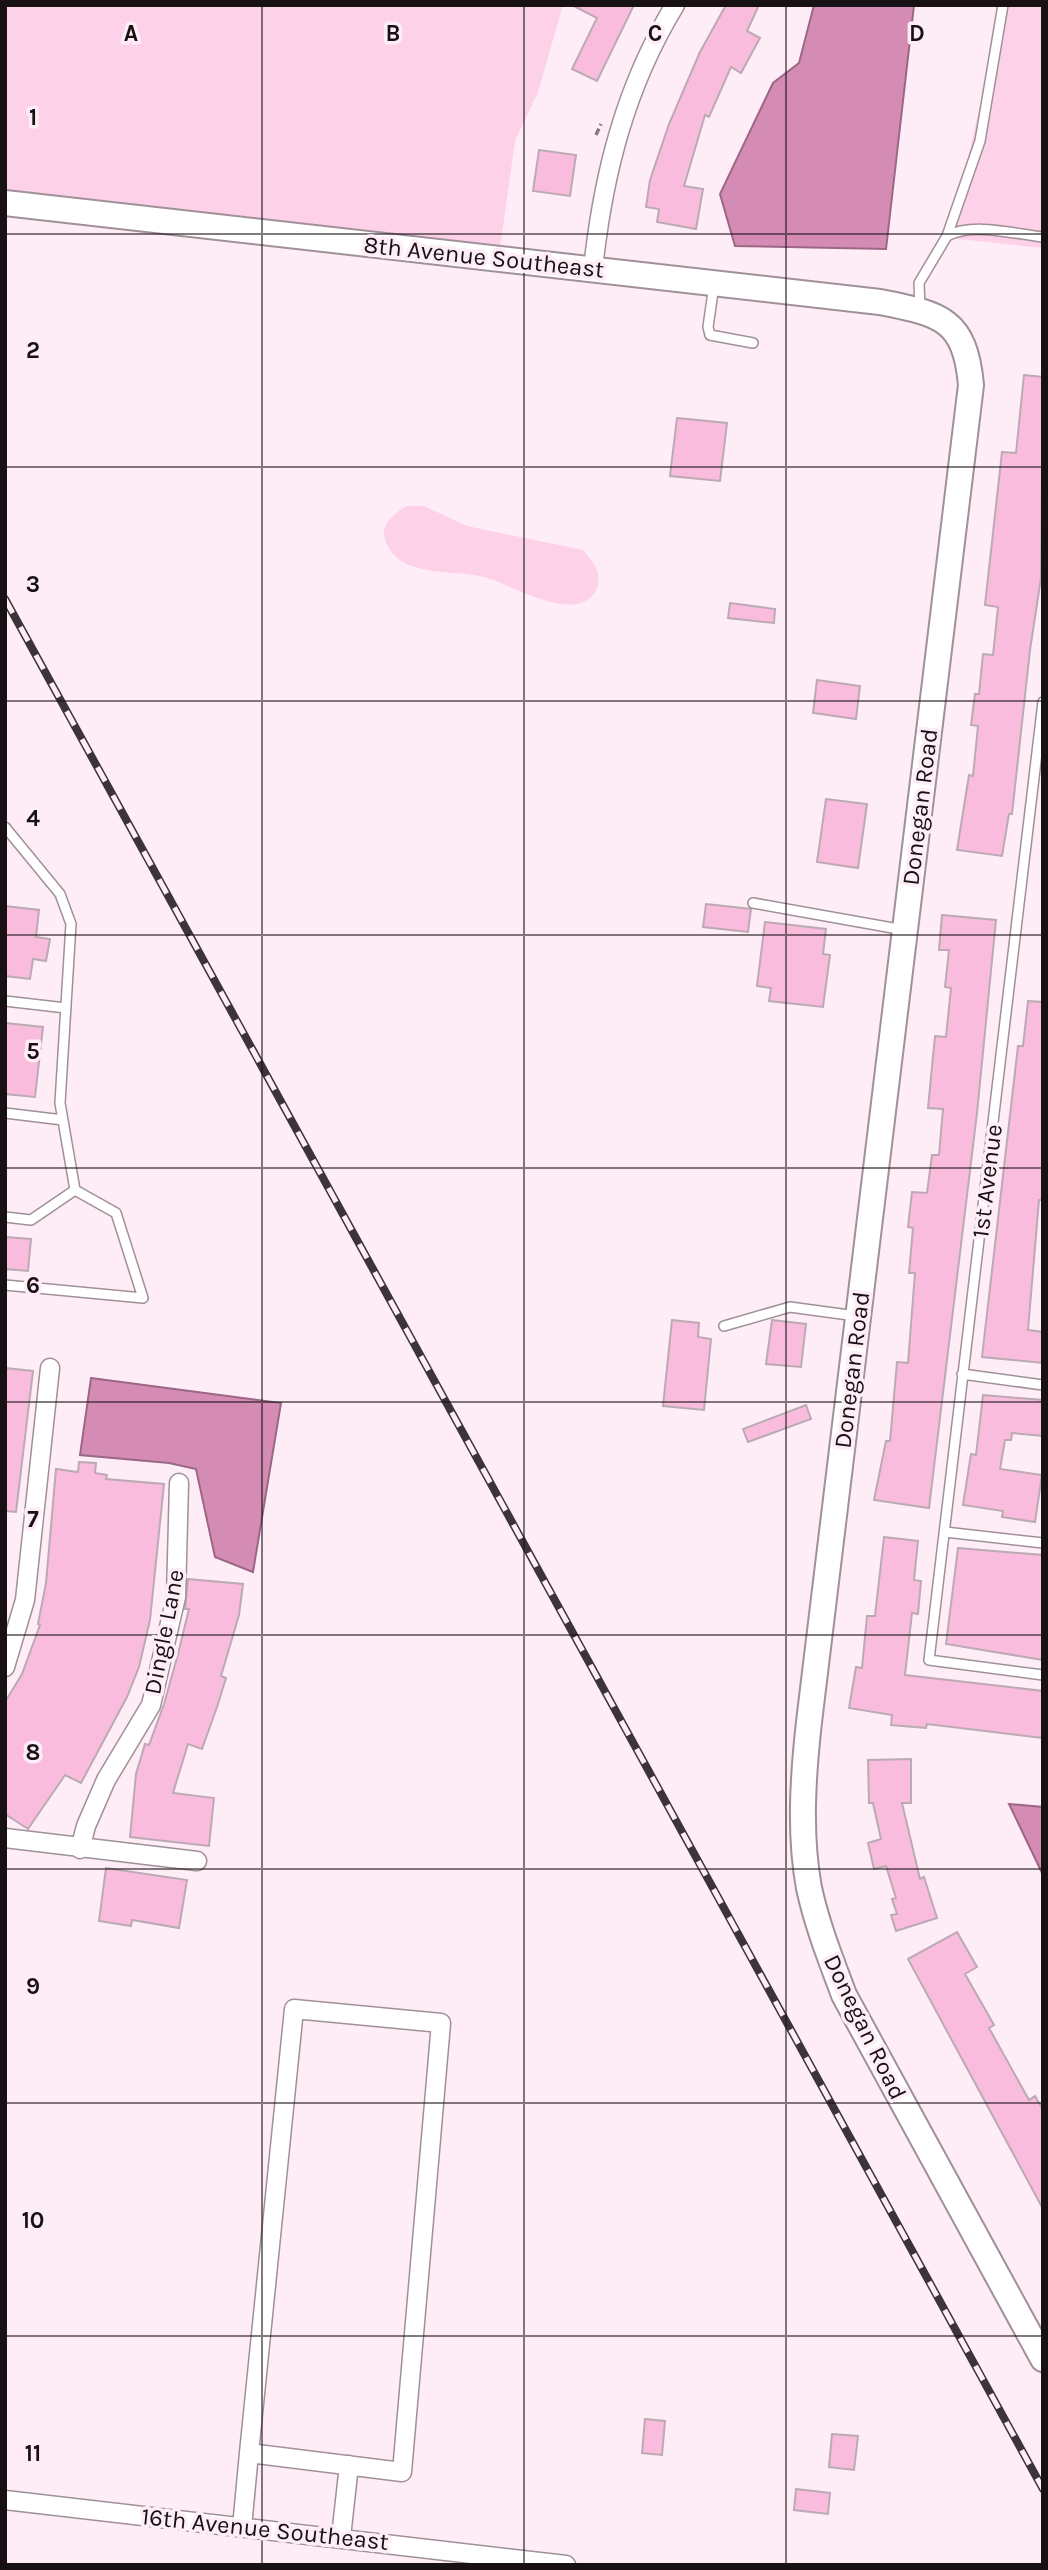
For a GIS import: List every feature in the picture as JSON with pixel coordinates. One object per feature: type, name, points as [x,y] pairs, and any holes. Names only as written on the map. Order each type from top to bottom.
[{"type":"street","points":[[593,269],[599,212],[611,151],[635,85],[675,5]]},
{"type":"street","name":"8th Avenue Southeast","points":[[5,203],[880,302],[920,310],[943,321],[956,332]]},
{"type":"street","name":"Donegan Road","points":[[956,332],[968,354],[971,385],[804,1771],[804,1836],[809,1887],[823,1939],[844,1994],[1043,2359]]},
{"type":"street","points":[[5,1667],[25,1600],[50,1368]]},
{"type":"street","name":"Dingle Lane","points":[[80,1849],[95,1803],[151,1704],[162,1666],[176,1597],[179,1483]]},
{"type":"street","points":[[5,1838],[197,1861]]},
{"type":"street","points":[[242,2527],[249,2453],[294,2009],[441,2022],[401,2472],[249,2453]]},
{"type":"street","points":[[341,2538],[349,2465]]},
{"type":"street","name":"16th Avenue Southeast","points":[[5,2500],[566,2565]]},
{"type":"lane","points":[[920,310],[919,283],[947,236],[980,141],[1003,5]]},
{"type":"lane","points":[[947,236],[958,230],[984,230],[1043,237]]},
{"type":"lane","points":[[714,283],[708,327],[710,335],[753,343]]},
{"type":"lane","name":"1st Avenue","points":[[1043,702],[1023,890],[929,1660],[1043,1675]]},
{"type":"lane","points":[[5,827],[60,894],[71,924],[60,1103],[75,1190]]},
{"type":"lane","points":[[753,903],[906,930]]},
{"type":"lane","points":[[5,1002],[66,1008]]},
{"type":"lane","points":[[5,1113],[63,1120]]},
{"type":"lane","points":[[5,1217],[32,1220],[75,1190]]},
{"type":"lane","points":[[5,1284],[143,1298],[116,1213],[75,1190]]},
{"type":"lane","points":[[724,1326],[790,1307],[858,1317]]},
{"type":"lane","points":[[962,1374],[1043,1385]]},
{"type":"lane","points":[[945,1532],[1043,1543]]},
{"type":"shaded area","points":[[5,5],[563,5],[538,92],[515,141],[500,248],[5,192]]},
{"type":"shaded area","points":[[814,5],[914,5],[886,249],[735,246],[720,194],[773,83],[799,63]]},
{"type":"shaded area","points":[[1000,5],[1043,5],[1043,248],[949,238],[983,93]]},
{"type":"shaded area","points":[[406,506],[424,506],[467,526],[583,550],[598,572],[597,588],[588,599],[576,604],[561,604],[484,577],[427,570],[401,561],[391,552],[384,529],[389,520]]},
{"type":"shaded area","points":[[91,1378],[281,1403],[253,1572],[215,1557],[196,1469],[169,1463],[80,1455]]},
{"type":"shaded area","points":[[1009,1804],[1043,1807],[1043,1875]]},
{"type":"building","points":[[572,5],[634,5],[597,81],[572,69],[597,18]]},
{"type":"building","points":[[726,5],[759,5],[747,31],[760,38],[741,73],[731,67],[709,117],[705,115],[684,186],[703,189],[696,229],[657,222],[659,209],[646,207],[650,180],[669,124],[700,52]]},
{"type":"building","points":[[539,150],[576,155],[570,196],[533,191]]},
{"type":"building","points":[[1024,375],[1043,377],[1041,578],[1030,650],[1012,814],[1009,814],[1002,856],[957,850],[969,775],[973,776],[978,726],[971,725],[975,694],[979,694],[983,654],[993,655],[998,607],[985,605],[1002,452],[1016,453]]},
{"type":"building","points":[[677,418],[727,423],[720,481],[670,476]]},
{"type":"building","points":[[730,603],[775,609],[774,623],[728,618]]},
{"type":"building","points":[[817,680],[860,686],[856,719],[813,713]]},
{"type":"building","points":[[826,799],[867,804],[858,868],[817,862]]},
{"type":"building","points":[[706,904],[751,909],[748,932],[703,927]]},
{"type":"building","points":[[5,906],[39,910],[36,937],[50,939],[46,961],[33,959],[30,979],[5,976]]},
{"type":"building","points":[[942,915],[996,920],[977,1113],[929,1508],[874,1500],[886,1441],[890,1441],[897,1362],[908,1363],[915,1273],[909,1273],[913,1228],[908,1227],[912,1192],[927,1193],[932,1155],[939,1155],[943,1109],[928,1108],[935,1036],[946,1037],[951,988],[945,987],[949,950],[939,950]]},
{"type":"building","points":[[765,922],[826,929],[823,954],[830,955],[823,1007],[769,1001],[771,988],[757,986]]},
{"type":"building","points":[[1028,1001],[1043,1002],[1043,1200],[1039,1200],[1028,1330],[1043,1332],[1043,1363],[982,1357],[1018,1046],[1023,1046]]},
{"type":"building","points":[[5,1023],[43,1027],[35,1097],[5,1094]]},
{"type":"building","points":[[5,1237],[31,1239],[28,1271],[5,1269]]},
{"type":"building","points":[[672,1320],[699,1323],[698,1337],[711,1339],[704,1410],[663,1406]]},
{"type":"building","points":[[772,1320],[806,1324],[801,1367],[766,1364]]},
{"type":"building","points":[[5,1368],[33,1371],[16,1512],[5,1511]]},
{"type":"building","points":[[983,1395],[1043,1400],[1043,1436],[1012,1433],[1011,1440],[1005,1440],[1000,1469],[1042,1475],[1035,1522],[1002,1517],[1003,1511],[963,1505],[971,1454],[976,1455]]},
{"type":"building","points":[[806,1405],[811,1419],[748,1442],[743,1429]]},
{"type":"building","points":[[79,1462],[96,1463],[95,1473],[107,1475],[106,1479],[164,1484],[150,1620],[139,1667],[127,1697],[81,1783],[65,1775],[28,1829],[5,1814],[5,1702],[22,1674],[40,1625],[56,1469],[78,1472]]},
{"type":"building","points":[[884,1537],[918,1541],[914,1580],[921,1581],[918,1614],[912,1613],[905,1675],[1043,1691],[1043,1738],[927,1724],[926,1728],[891,1725],[892,1715],[849,1708],[856,1667],[862,1668],[867,1616],[875,1616]]},
{"type":"building","points":[[958,1548],[1043,1555],[1043,1660],[946,1644]]},
{"type":"building","points":[[188,1579],[243,1584],[239,1615],[221,1676],[226,1678],[217,1707],[202,1749],[188,1744],[173,1793],[214,1798],[209,1846],[130,1837],[136,1774],[145,1744],[149,1745],[164,1704],[178,1654],[189,1609],[185,1609]]},
{"type":"building","points":[[911,1759],[911,1803],[902,1803],[920,1879],[924,1877],[937,1918],[896,1931],[891,1915],[897,1914],[892,1899],[896,1898],[886,1866],[874,1869],[868,1843],[881,1839],[873,1803],[869,1803],[868,1760]]},
{"type":"building","points":[[106,1868],[187,1880],[179,1928],[132,1920],[131,1926],[99,1921]]},
{"type":"building","points":[[957,1932],[977,1967],[965,1974],[994,2025],[989,2028],[1029,2100],[1035,2096],[1043,2110],[1043,2209],[908,1959]]},
{"type":"building","points":[[645,2419],[665,2421],[662,2455],[642,2453]]},
{"type":"building","points":[[832,2434],[858,2436],[854,2470],[829,2467]]},
{"type":"building","points":[[796,2489],[830,2493],[828,2514],[794,2510]]},
{"type":"railway","points":[[5,599],[1043,2489]]}]
